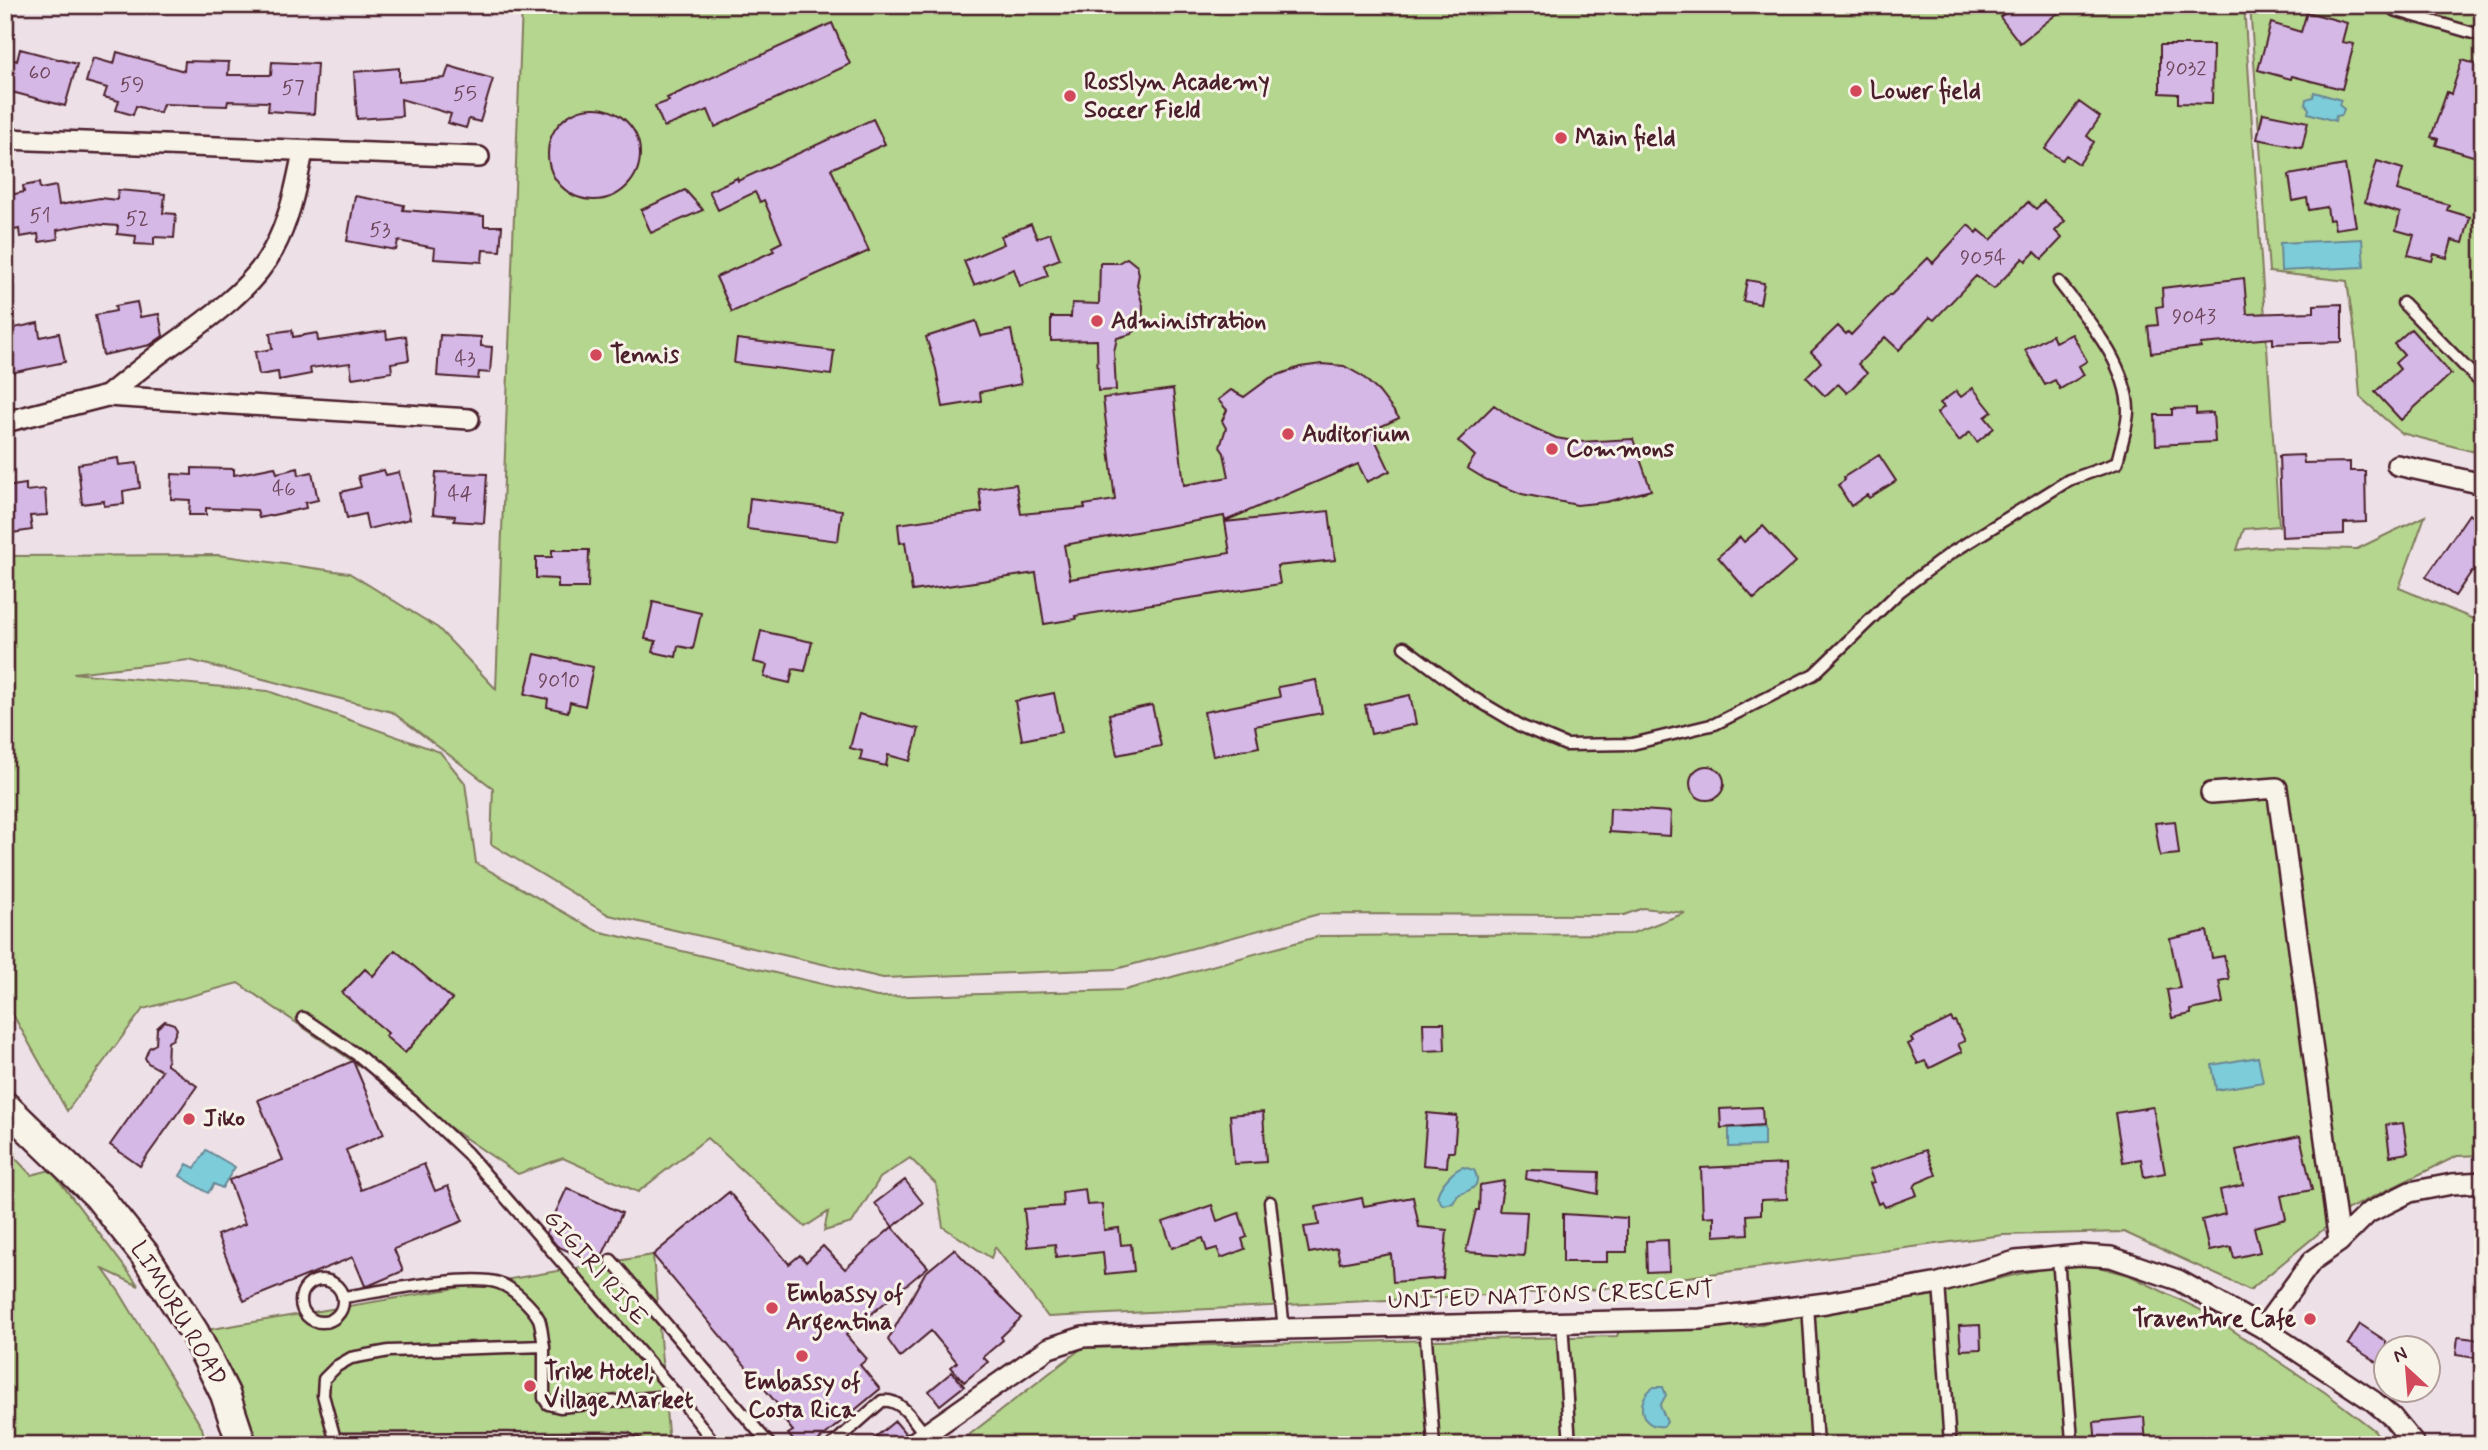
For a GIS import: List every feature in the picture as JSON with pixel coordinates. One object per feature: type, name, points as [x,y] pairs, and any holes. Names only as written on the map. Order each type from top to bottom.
[{"type":"main road","name":"LIMURU ROAD","points":[[5,1106],[98,1196],[145,1255],[198,1341],[225,1394],[242,1445]]},
{"type":"street","points":[[5,139],[479,157]]},
{"type":"street","points":[[107,396],[203,324],[243,289],[272,253],[289,214],[303,152]]},
{"type":"street","points":[[5,422],[107,396],[469,419]]},
{"type":"street","points":[[2398,465],[2483,484]]},
{"type":"street","points":[[2211,793],[2277,788],[2339,1242]]},
{"type":"street","points":[[2263,1328],[2312,1261],[2339,1242],[2368,1213],[2410,1192],[2452,1184],[2483,1182]]},
{"type":"street","name":"UNITED NATIONS CRESCENT","points":[[917,1439],[1049,1348],[1083,1337],[1284,1329],[1701,1319],[1808,1305],[1939,1283],[2016,1261],[2079,1255],[2111,1257],[2178,1280],[2263,1328],[2373,1401],[2392,1417],[2415,1445]]},
{"type":"lane","points":[[2390,5],[2394,9],[2483,36]]},
{"type":"lane","points":[[1404,647],[1467,694],[1523,727],[1566,745],[1632,744],[1715,724],[1814,674],[1900,591],[1951,553],[2069,480],[2117,463],[2128,411],[2122,377],[2094,328],[2059,282]]},
{"type":"lane","points":[[2403,303],[2483,385]]},
{"type":"lane","name":"GIGIRI RISE","points":[[303,1018],[359,1056],[467,1153],[677,1395],[716,1445]]},
{"type":"lane","points":[[1269,1202],[1284,1329]]},
{"type":"lane","points":[[2058,1256],[2072,1441]]},
{"type":"lane","points":[[611,1260],[770,1445]]},
{"type":"lane","points":[[318,1280],[332,1282],[344,1297],[341,1312],[323,1323],[309,1318],[301,1306],[303,1293],[318,1280]]},
{"type":"lane","points":[[344,1297],[480,1280],[500,1284],[520,1297],[539,1320],[544,1346],[544,1398],[548,1404],[560,1407],[677,1395]]},
{"type":"lane","points":[[1939,1283],[1950,1445]]},
{"type":"lane","points":[[1808,1305],[1817,1445]]},
{"type":"lane","points":[[1562,1322],[1570,1445]]},
{"type":"lane","points":[[1425,1325],[1434,1445]]},
{"type":"lane","points":[[544,1346],[389,1351],[351,1358],[337,1366],[324,1379],[323,1395],[335,1442],[602,1438],[627,1439],[639,1445]]},
{"type":"lane","points":[[832,1445],[882,1401],[891,1400],[898,1403],[917,1439]]},
{"type":"green space","points":[[522,5],[2244,5],[2279,526],[2244,529],[2237,550],[2259,547],[2357,549],[2425,516],[2399,588],[2471,618],[2483,619],[2483,1155],[2457,1156],[2348,1209],[2250,1290],[2124,1232],[2003,1235],[1590,1290],[1048,1317],[995,1247],[991,1258],[943,1227],[936,1184],[910,1158],[880,1178],[852,1223],[824,1231],[828,1212],[805,1227],[707,1138],[638,1192],[563,1158],[518,1174],[238,983],[143,1009],[67,1111],[12,1013],[5,1007],[5,556],[218,555],[349,573],[438,628],[496,689]],"holes":[[[189,660],[392,712],[493,788],[491,844],[609,915],[883,978],[1116,969],[1319,914],[1624,915],[1643,908],[1685,913],[1630,934],[1320,936],[1125,990],[877,997],[597,931],[476,863],[465,783],[440,752],[268,691],[73,673]]]},
{"type":"green space","points":[[2250,5],[2483,5],[2483,454],[2401,433],[2360,397],[2347,281],[2269,272]]},
{"type":"green space","points":[[5,1147],[31,1175],[51,1170],[139,1286],[103,1269],[202,1428],[206,1445],[5,1445]]},
{"type":"green space","points":[[653,1255],[669,1445],[240,1445],[194,1332]]},
{"type":"green space","points":[[2076,1261],[2129,1275],[2207,1313],[2326,1393],[2374,1430],[2386,1445],[956,1445],[1082,1348],[1617,1336],[1620,1329],[1733,1322],[1746,1327],[1958,1288]]},
{"type":"water","points":[[2314,92],[2341,100],[2339,105],[2344,109],[2342,115],[2336,116],[2335,121],[2308,113],[2306,99],[2313,97]]},
{"type":"water","points":[[2362,239],[2364,267],[2281,271],[2280,243]]},
{"type":"water","points":[[2258,1057],[2263,1082],[2216,1090],[2212,1065]]},
{"type":"water","points":[[1764,1127],[1764,1146],[1729,1147],[1729,1128]]},
{"type":"water","points":[[206,1150],[235,1167],[222,1188],[214,1184],[208,1193],[180,1176],[187,1164],[195,1168]]},
{"type":"water","points":[[1463,1167],[1474,1170],[1476,1184],[1458,1195],[1453,1203],[1443,1205],[1437,1197],[1440,1188],[1451,1175]]},
{"type":"water","points":[[1654,1387],[1663,1387],[1666,1395],[1660,1406],[1667,1422],[1664,1426],[1650,1423],[1642,1413],[1644,1399]]},
{"type":"building","points":[[1999,5],[2068,5],[2020,43],[2000,17],[2005,13]]},
{"type":"building","points":[[2307,12],[2347,23],[2342,42],[2354,44],[2342,89],[2258,70],[2271,23],[2301,32]]},
{"type":"building","points":[[832,23],[850,64],[715,127],[708,110],[664,127],[655,106],[669,101],[667,98]]},
{"type":"building","points":[[2160,45],[2213,45],[2212,104],[2178,103],[2178,94],[2160,93]]},
{"type":"building","points":[[20,49],[77,64],[65,106],[8,91],[11,83],[5,82],[5,57],[17,61]]},
{"type":"building","points":[[117,52],[184,71],[185,61],[229,62],[228,75],[271,75],[272,62],[317,64],[314,114],[268,111],[269,102],[228,101],[227,106],[163,104],[160,113],[136,106],[133,115],[116,110],[119,101],[104,97],[107,88],[86,82],[93,58],[114,64]]},
{"type":"building","points":[[2462,60],[2483,66],[2483,159],[2436,145],[2438,139],[2431,137],[2447,92],[2451,94]]},
{"type":"building","points":[[449,66],[493,79],[480,122],[469,119],[466,128],[448,123],[451,114],[401,99],[402,116],[357,119],[354,72],[399,68],[399,82],[445,78]]},
{"type":"building","points":[[2079,102],[2100,117],[2087,136],[2094,142],[2079,164],[2066,155],[2062,160],[2045,149]]},
{"type":"building","points":[[594,108],[612,112],[626,122],[636,136],[640,154],[636,172],[626,186],[612,196],[594,200],[576,196],[562,186],[552,172],[548,154],[552,136],[562,122],[576,112]]},
{"type":"building","points":[[2263,113],[2308,122],[2302,148],[2257,139]]},
{"type":"building","points":[[873,119],[885,144],[831,169],[869,251],[732,312],[716,277],[774,251],[772,247],[782,242],[764,200],[760,202],[755,192],[718,210],[709,191],[737,178],[738,181]]},
{"type":"building","points":[[2377,161],[2403,169],[2397,190],[2449,205],[2447,210],[2470,217],[2463,243],[2452,240],[2447,258],[2434,254],[2432,261],[2408,255],[2414,235],[2396,230],[2400,213],[2365,202]]},
{"type":"building","points":[[2345,165],[2356,226],[2335,229],[2333,219],[2329,220],[2327,207],[2309,210],[2307,198],[2293,201],[2289,175]]},
{"type":"building","points":[[39,183],[40,189],[56,186],[59,205],[100,198],[117,200],[118,190],[165,194],[163,213],[176,214],[174,238],[154,237],[154,245],[135,244],[136,236],[117,234],[118,226],[90,224],[57,230],[58,239],[39,242],[38,234],[20,237],[19,229],[5,232],[5,205],[11,204],[10,195],[24,192],[23,186]]},
{"type":"building","points":[[685,190],[703,210],[651,233],[641,210]]},
{"type":"building","points":[[355,196],[404,205],[403,210],[484,216],[484,226],[502,226],[500,251],[483,250],[482,262],[434,259],[435,248],[398,241],[396,250],[347,241]]},
{"type":"building","points":[[2044,201],[2065,221],[2055,231],[2062,238],[2042,259],[2035,252],[2026,261],[2023,258],[1994,289],[1976,276],[1934,320],[1930,317],[1899,350],[1885,337],[1858,364],[1867,373],[1847,393],[1838,384],[1825,396],[1806,377],[1821,362],[1811,352],[1838,326],[1851,335],[1928,258],[1933,263],[1968,225],[1991,240],[2028,202],[2036,209]]},
{"type":"building","points":[[1031,224],[1037,238],[1050,233],[1060,259],[1044,265],[1048,276],[1020,286],[1014,269],[974,285],[964,261],[1004,244],[1001,236]]},
{"type":"building","name":"Administration","points":[[1127,258],[1137,266],[1139,274],[1137,285],[1143,306],[1142,325],[1131,334],[1117,338],[1114,352],[1116,390],[1098,391],[1097,340],[1051,341],[1051,317],[1071,317],[1072,303],[1099,304],[1100,263],[1118,263]]},
{"type":"building","points":[[2244,278],[2247,314],[2314,312],[2314,305],[2342,304],[2342,342],[2273,344],[2273,338],[2201,344],[2201,347],[2151,353],[2148,326],[2158,325],[2156,307],[2163,306],[2162,288]]},
{"type":"building","points":[[1747,280],[1764,283],[1760,304],[1743,301]]},
{"type":"building","points":[[137,302],[140,317],[159,314],[163,336],[150,345],[103,355],[95,315],[116,311],[115,306]]},
{"type":"building","points":[[976,321],[981,336],[1011,330],[1021,384],[980,392],[981,401],[943,407],[936,369],[926,337]]},
{"type":"building","points":[[38,323],[40,337],[59,333],[65,362],[5,374],[5,333],[14,331],[14,328]]},
{"type":"building","points":[[2411,329],[2451,374],[2401,420],[2375,392],[2400,369],[2395,363],[2404,355],[2394,344]]},
{"type":"building","points":[[292,330],[293,337],[317,333],[318,341],[386,331],[387,339],[406,336],[409,360],[391,363],[392,372],[352,378],[350,363],[310,368],[311,374],[279,380],[278,372],[259,375],[255,352],[272,349],[270,333]]},
{"type":"building","points":[[2072,334],[2087,361],[2079,366],[2084,375],[2060,389],[2055,380],[2045,385],[2025,350],[2052,335],[2055,342]]},
{"type":"building","points":[[440,335],[481,337],[481,346],[492,347],[490,373],[479,372],[478,379],[437,376]]},
{"type":"building","points":[[737,339],[834,351],[831,375],[734,363]]},
{"type":"building","points":[[1322,364],[1344,366],[1362,376],[1379,392],[1399,418],[1371,431],[1390,471],[1367,482],[1358,464],[1225,521],[1224,516],[1064,545],[1070,579],[1230,553],[1225,522],[1329,511],[1335,560],[1277,566],[1280,584],[1075,616],[1076,619],[1044,624],[1036,573],[912,591],[905,542],[900,543],[898,524],[982,512],[979,489],[1016,484],[1021,514],[1085,508],[1084,505],[1115,500],[1103,398],[1173,389],[1184,485],[1229,477],[1224,453],[1220,447],[1226,428],[1222,421],[1227,410],[1218,400],[1231,390],[1244,397],[1270,378],[1300,367]]},
{"type":"building","points":[[1973,388],[1992,412],[1985,417],[1994,428],[1977,442],[1970,432],[1959,441],[1937,413],[1944,407],[1940,403],[1956,391],[1961,397]]},
{"type":"building","name":"Commons","points":[[1494,405],[1514,419],[1556,438],[1579,442],[1633,439],[1651,490],[1606,502],[1577,505],[1522,494],[1487,480],[1467,468],[1475,456],[1458,441]]},
{"type":"building","points":[[2196,408],[2196,414],[2213,413],[2215,442],[2156,445],[2155,415],[2172,415],[2172,409]]},
{"type":"building","points":[[1879,455],[1896,481],[1851,506],[1838,485],[1845,480],[1844,477]]},
{"type":"building","points":[[2303,455],[2304,463],[2350,462],[2350,471],[2365,471],[2366,522],[2344,523],[2344,534],[2282,537],[2279,456]]},
{"type":"building","points":[[118,458],[119,465],[137,463],[140,488],[123,491],[124,504],[104,506],[104,501],[82,504],[78,464]]},
{"type":"building","points":[[275,467],[277,473],[298,468],[299,475],[312,472],[318,500],[305,503],[306,508],[259,518],[257,510],[206,508],[206,515],[189,515],[190,500],[171,499],[172,474],[192,475],[192,468],[234,469],[234,475]]},
{"type":"building","points":[[384,470],[386,475],[399,472],[410,519],[368,529],[365,514],[347,518],[341,492],[361,487],[358,476]]},
{"type":"building","points":[[436,472],[487,474],[484,523],[454,521],[455,516],[433,514]]},
{"type":"building","points":[[26,484],[26,491],[45,489],[47,515],[30,516],[32,530],[12,533],[11,527],[5,528],[5,487]]},
{"type":"building","points":[[750,498],[842,510],[838,541],[747,529]]},
{"type":"building","points":[[2469,514],[2483,523],[2483,577],[2472,571],[2455,596],[2426,577]]},
{"type":"building","points":[[1763,526],[1796,562],[1754,599],[1718,557],[1740,537],[1744,542]]},
{"type":"building","points":[[552,550],[589,550],[588,588],[558,588],[558,579],[536,578],[536,557],[552,557]]},
{"type":"building","points":[[653,602],[701,613],[693,649],[678,646],[676,657],[653,652],[656,641],[645,639]]},
{"type":"building","points":[[761,631],[812,642],[805,671],[793,669],[790,683],[764,677],[767,665],[754,662]]},
{"type":"building","points":[[535,654],[593,667],[585,706],[570,702],[568,712],[547,707],[548,699],[525,694]]},
{"type":"building","points":[[1316,680],[1322,713],[1255,726],[1259,747],[1213,756],[1204,712],[1280,697],[1278,687]]},
{"type":"building","points":[[1054,693],[1062,732],[1022,740],[1015,701]]},
{"type":"building","points":[[1410,695],[1416,724],[1371,734],[1365,705]]},
{"type":"building","points":[[1152,705],[1161,746],[1117,755],[1109,714]]},
{"type":"building","points":[[859,714],[919,729],[910,761],[888,755],[886,766],[860,760],[862,751],[850,748]]},
{"type":"building","points":[[1707,766],[1719,771],[1724,783],[1719,795],[1707,800],[1695,795],[1690,783],[1695,771]]},
{"type":"building","points":[[1610,808],[1671,812],[1670,836],[1609,832]]},
{"type":"building","points":[[2175,821],[2179,854],[2160,856],[2155,823]]},
{"type":"building","points":[[2207,931],[2212,958],[2224,956],[2229,979],[2219,981],[2223,1003],[2191,1010],[2191,1014],[2172,1018],[2167,990],[2180,988],[2170,939]]},
{"type":"building","points":[[395,950],[452,999],[405,1053],[385,1036],[388,1033],[342,993],[365,969],[373,976]]},
{"type":"building","points":[[1951,1018],[1965,1041],[1958,1044],[1962,1052],[1930,1068],[1925,1061],[1918,1064],[1908,1044],[1913,1042],[1911,1038]]},
{"type":"building","points":[[165,1021],[174,1024],[177,1029],[173,1039],[168,1042],[167,1065],[197,1086],[140,1166],[110,1145],[162,1071],[148,1063],[145,1058],[149,1048],[156,1044],[157,1028]]},
{"type":"building","points":[[1423,1023],[1444,1023],[1445,1050],[1424,1051]]},
{"type":"building","points":[[353,1061],[384,1134],[346,1150],[361,1190],[424,1164],[435,1191],[448,1186],[463,1221],[394,1249],[403,1271],[370,1285],[365,1286],[353,1257],[244,1301],[217,1235],[245,1224],[229,1180],[283,1160],[258,1100]]},
{"type":"building","points":[[1762,1107],[1763,1125],[1721,1128],[1720,1109]]},
{"type":"building","points":[[2153,1107],[2165,1173],[2144,1177],[2141,1159],[2123,1162],[2115,1113]]},
{"type":"building","points":[[1263,1112],[1266,1162],[1234,1164],[1230,1115]]},
{"type":"building","points":[[1427,1113],[1457,1116],[1454,1152],[1448,1152],[1447,1167],[1423,1165]]},
{"type":"building","points":[[2403,1123],[2408,1153],[2390,1156],[2386,1125]]},
{"type":"building","points":[[2300,1136],[2312,1190],[2281,1196],[2286,1219],[2254,1227],[2260,1252],[2234,1258],[2231,1247],[2209,1251],[2202,1220],[2225,1214],[2220,1190],[2243,1185],[2236,1150]]},
{"type":"building","points":[[1926,1150],[1936,1175],[1917,1183],[1914,1187],[1917,1195],[1885,1207],[1882,1202],[1878,1204],[1870,1183],[1874,1182],[1869,1170]]},
{"type":"building","points":[[1786,1164],[1787,1199],[1761,1200],[1761,1214],[1747,1215],[1748,1234],[1714,1236],[1714,1216],[1703,1217],[1701,1168]]},
{"type":"building","points":[[1527,1170],[1599,1172],[1598,1194],[1526,1179]]},
{"type":"building","points":[[905,1180],[923,1203],[893,1227],[875,1203]]},
{"type":"building","points":[[1504,1181],[1499,1211],[1527,1212],[1524,1256],[1466,1252],[1476,1210],[1479,1210],[1480,1185]]},
{"type":"building","points":[[567,1188],[622,1213],[598,1265],[557,1246],[546,1233]]},
{"type":"building","points":[[1085,1189],[1087,1205],[1102,1204],[1104,1230],[1119,1228],[1121,1245],[1131,1244],[1134,1271],[1105,1274],[1103,1252],[1056,1257],[1055,1244],[1028,1247],[1024,1209],[1063,1206],[1062,1192]]},
{"type":"building","points":[[729,1192],[789,1264],[800,1255],[806,1262],[823,1246],[845,1269],[892,1227],[928,1267],[846,1335],[867,1359],[860,1365],[880,1389],[813,1445],[797,1445],[788,1434],[793,1431],[774,1408],[778,1405],[653,1255]]},
{"type":"building","points":[[1413,1197],[1419,1227],[1447,1230],[1443,1278],[1393,1282],[1391,1254],[1340,1263],[1337,1248],[1309,1253],[1304,1227],[1319,1225],[1316,1207],[1362,1198],[1364,1206]]},
{"type":"building","points":[[1212,1205],[1217,1221],[1239,1213],[1247,1237],[1242,1239],[1245,1249],[1221,1258],[1217,1248],[1207,1251],[1203,1238],[1172,1248],[1163,1222]]},
{"type":"building","points":[[1563,1214],[1627,1218],[1627,1252],[1607,1252],[1607,1262],[1563,1262]]},
{"type":"building","points":[[1668,1240],[1669,1271],[1647,1272],[1646,1241]]},
{"type":"building","points":[[954,1249],[1021,1318],[1001,1337],[1003,1340],[983,1357],[988,1362],[964,1382],[951,1367],[957,1362],[931,1331],[900,1357],[888,1340],[925,1273]]},
{"type":"building","points":[[2360,1324],[2375,1334],[2372,1334],[2372,1359],[2348,1344]]},
{"type":"building","points":[[1980,1325],[1981,1349],[1961,1350],[1959,1326]]},
{"type":"building","points":[[2458,1337],[2483,1340],[2483,1359],[2456,1355]]},
{"type":"building","points":[[952,1372],[964,1386],[940,1405],[929,1391]]},
{"type":"building","points":[[2144,1417],[2146,1445],[2096,1445],[2094,1422]]},
{"type":"building","points":[[895,1421],[905,1433],[894,1445],[866,1445]]},
{"type":"place","name":"Lower field","points":[[1856,91]]},
{"type":"place","name":"Rosslyn Academy Soccer Field","points":[[1070,96]]},
{"type":"place","name":"Main field","points":[[1561,138]]},
{"type":"place","name":"Administration","points":[[1097,321]]},
{"type":"place","name":"Tennis","points":[[596,355]]},
{"type":"place","name":"Auditorium","points":[[1288,434]]},
{"type":"place","name":"Commons","points":[[1552,449]]},
{"type":"place","name":"Jiko","points":[[189,1119]]},
{"type":"place","name":"Embassy of Argentina","points":[[772,1308]]},
{"type":"place","name":"Traventure Cafe","points":[[2310,1319]]},
{"type":"place","name":"Embassy of Costa Rica","points":[[802,1356]]},
{"type":"place","name":"Tribe Hotel, Village Market","points":[[530,1386]]}]
